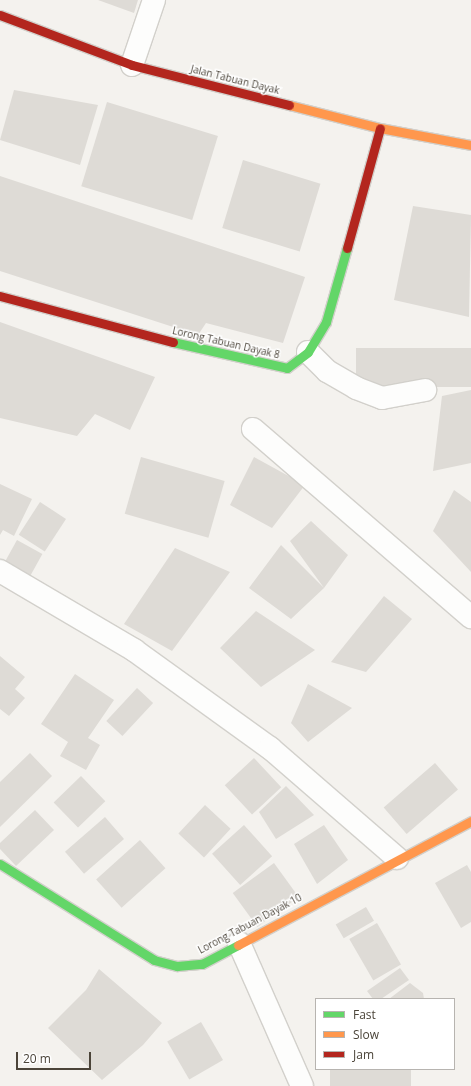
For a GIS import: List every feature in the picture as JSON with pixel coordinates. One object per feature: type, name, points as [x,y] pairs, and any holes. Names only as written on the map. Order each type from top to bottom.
[{"type":"street","points":[[132,65],[154,0]]},
{"type":"street","name":"Jalan Tabuan Dayak","points":[[0,15],[132,65],[380,128],[471,144]]},
{"type":"street","name":"Lorong Tabuan Dayak 8","points":[[0,296],[115,329],[287,368],[308,352],[326,322],[380,128]]},
{"type":"street","points":[[308,352],[327,371],[356,388],[382,398],[425,390]]},
{"type":"street","points":[[253,429],[471,617]]},
{"type":"street","points":[[0,571],[134,650],[270,748],[397,858]]},
{"type":"street","name":"Lorong Tabuan Dayak 10","points":[[0,864],[154,960],[177,966],[202,964],[397,858],[471,821]]},
{"type":"street","points":[[239,943],[302,1086]]},
{"type":"building","points":[[98,0],[138,0],[134,13]]},
{"type":"building","points":[[14,90],[98,105],[80,165],[0,140]]},
{"type":"building","points":[[107,102],[218,136],[192,220],[81,186]]},
{"type":"building","points":[[243,160],[320,184],[300,252],[222,228]]},
{"type":"building","points":[[0,176],[305,277],[283,343],[206,323],[198,335],[0,271]]},
{"type":"building","points":[[413,206],[471,215],[469,317],[394,300]]},
{"type":"building","points":[[0,322],[155,377],[130,430],[95,414],[77,436],[0,418]]},
{"type":"building","points":[[356,348],[471,348],[471,387],[356,387]]},
{"type":"building","points":[[471,390],[471,463],[433,471],[442,396]]},
{"type":"building","points":[[141,457],[225,481],[208,538],[125,514]]},
{"type":"building","points":[[254,457],[305,485],[272,528],[230,505]]},
{"type":"building","points":[[0,484],[32,499],[14,536],[3,530],[0,535]]},
{"type":"building","points":[[454,490],[471,502],[471,572],[433,531]]},
{"type":"building","points":[[40,502],[66,519],[45,552],[19,535]]},
{"type":"building","points":[[311,521],[348,555],[324,588],[290,541]]},
{"type":"building","points":[[17,540],[42,554],[26,584],[1,570]]},
{"type":"building","points":[[281,545],[324,588],[291,619],[249,588]]},
{"type":"building","points":[[175,548],[230,572],[172,651],[124,624]]},
{"type":"building","points":[[384,596],[412,619],[366,672],[331,662]]},
{"type":"building","points":[[256,611],[315,650],[261,687],[220,648]]},
{"type":"building","points":[[0,656],[25,677],[15,689],[25,698],[9,716],[0,709]]},
{"type":"building","points":[[75,674],[114,700],[88,738],[100,745],[86,770],[60,756],[68,742],[41,724]]},
{"type":"building","points":[[308,684],[352,708],[308,742],[291,723]]},
{"type":"building","points":[[137,688],[153,703],[122,736],[106,721]]},
{"type":"building","points":[[30,753],[52,776],[0,827],[0,782]]},
{"type":"building","points":[[254,758],[281,787],[252,815],[225,785]]},
{"type":"building","points":[[435,763],[458,789],[407,834],[384,808]]},
{"type":"building","points":[[81,776],[105,801],[78,828],[54,802]]},
{"type":"building","points":[[286,786],[314,815],[276,839],[259,812]]},
{"type":"building","points":[[205,805],[231,829],[204,857],[178,834]]},
{"type":"building","points":[[35,810],[54,830],[16,866],[0,849],[0,843]]},
{"type":"building","points":[[105,817],[124,839],[84,874],[65,852]]},
{"type":"building","points":[[244,825],[272,856],[240,885],[212,854]]},
{"type":"building","points":[[324,825],[348,860],[317,884],[294,844]]},
{"type":"building","points":[[140,840],[165,868],[122,908],[96,879]]},
{"type":"building","points":[[274,863],[299,897],[257,927],[233,893]]},
{"type":"building","points":[[467,865],[471,872],[471,922],[461,928],[435,883]]},
{"type":"building","points":[[366,907],[374,921],[344,938],[336,924]]},
{"type":"building","points":[[377,923],[401,965],[373,981],[349,939]]},
{"type":"building","points":[[400,968],[409,980],[382,998],[372,998],[367,991]]},
{"type":"building","points":[[99,969],[162,1023],[143,1045],[102,1080],[48,1028],[86,990]]},
{"type":"building","points":[[410,983],[423,993],[424,998],[390,998]]},
{"type":"building","points":[[201,1022],[223,1060],[189,1080],[167,1042]]},
{"type":"building","points":[[330,1070],[411,1070],[411,1086],[330,1086]]},
{"type":"traffic: fast","points":[[173,342],[287,368],[308,352],[326,322],[347,248]]},
{"type":"traffic: fast","points":[[0,864],[154,960],[177,966],[202,964],[238,945]]},
{"type":"traffic: slow","points":[[289,105],[380,128],[471,145]]},
{"type":"traffic: slow","points":[[238,945],[471,821]]},
{"type":"traffic: jam","points":[[0,15],[132,65],[289,105]]},
{"type":"traffic: jam","points":[[347,248],[380,128]]},
{"type":"traffic: jam","points":[[0,296],[173,342]]}]
